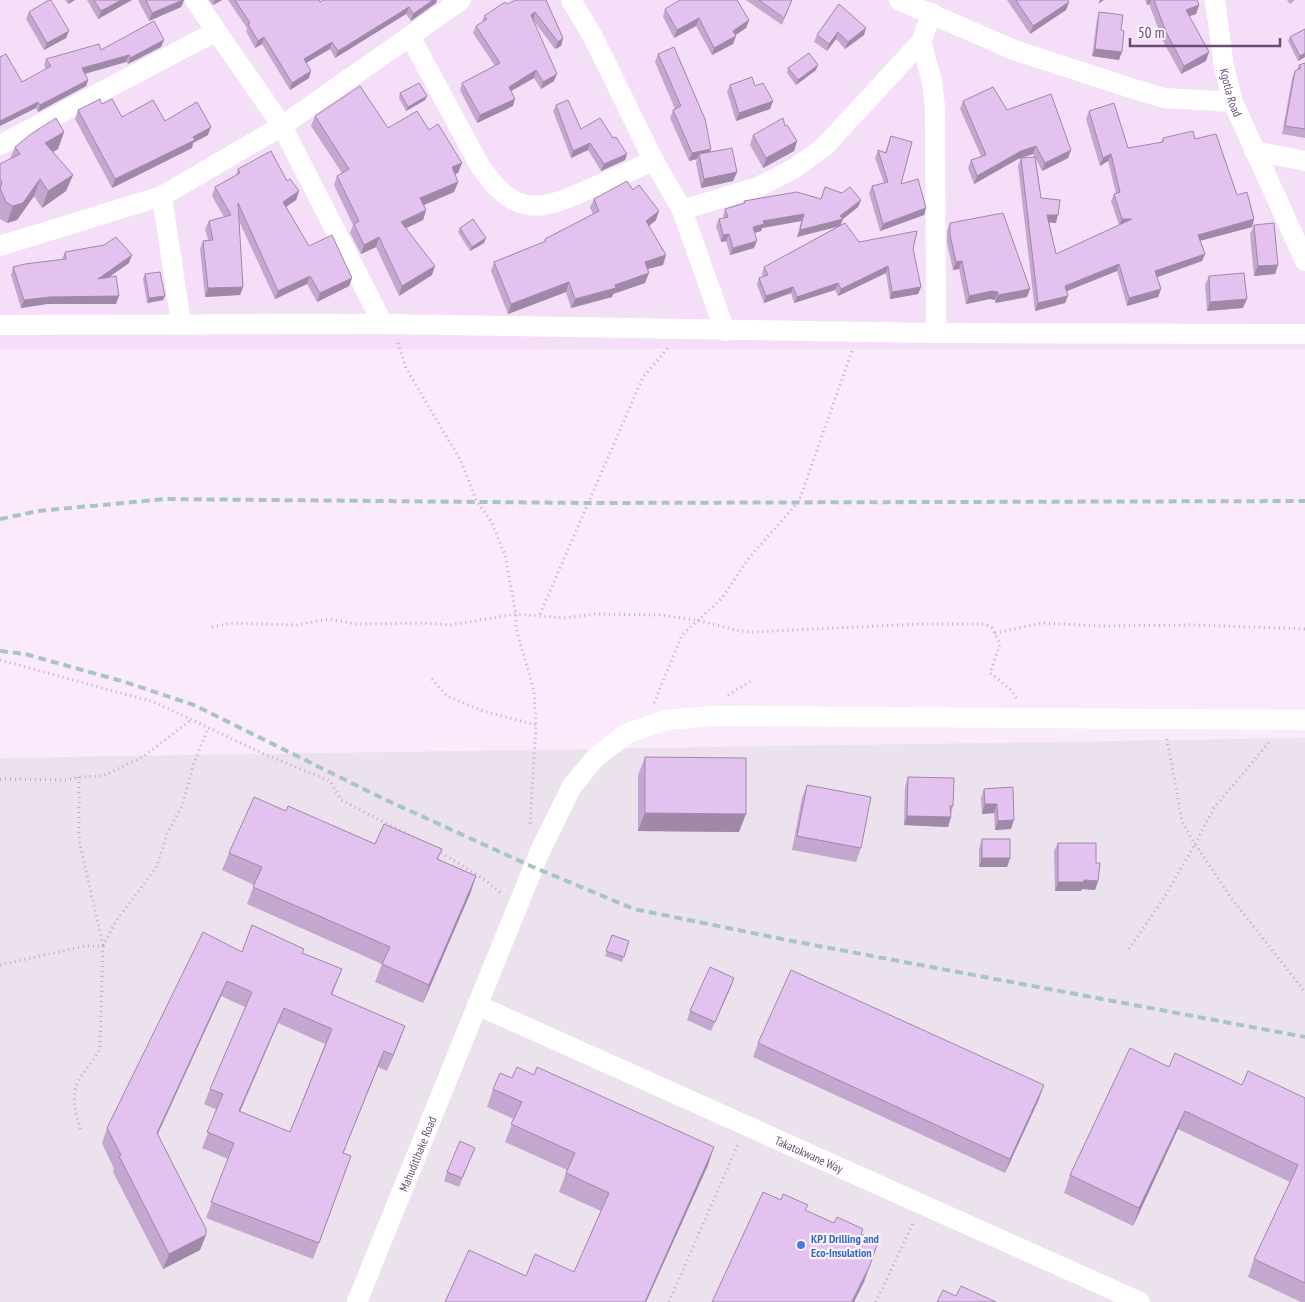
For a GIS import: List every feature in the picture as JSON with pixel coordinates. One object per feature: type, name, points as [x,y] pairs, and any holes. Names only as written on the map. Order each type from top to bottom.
[{"type":"street","points":[[195,0],[215,32],[282,126],[383,324]]},
{"type":"street","points":[[0,246],[162,196],[282,126],[461,0]]},
{"type":"street","points":[[571,0],[592,35],[654,161],[682,210],[725,331]]},
{"type":"street","points":[[899,0],[1014,50],[1140,91],[1164,98],[1233,102]]},
{"type":"street","name":"Kgotla Road","points":[[1215,0],[1224,67],[1233,102],[1305,260]]},
{"type":"street","points":[[682,210],[758,187],[787,173],[815,154],[834,138],[880,84],[921,42],[932,13]]},
{"type":"street","points":[[0,144],[215,32]]},
{"type":"street","points":[[410,36],[480,166],[493,185],[515,201],[539,207],[558,203],[654,161]]},
{"type":"street","points":[[921,42],[932,81],[935,107],[936,333]]},
{"type":"street","points":[[1254,150],[1305,161]]},
{"type":"street","points":[[162,196],[181,324]]},
{"type":"street","points":[[0,325],[383,324],[725,331],[1305,334]]},
{"type":"street","name":"Mahuditlhake Road","points":[[357,1302],[532,867],[572,786],[596,757],[628,733],[666,720],[712,716],[1296,720]]},
{"type":"street","name":"Takatokwane Way","points":[[477,1005],[1140,1302]]},
{"type":"path","points":[[398,342],[406,368],[461,461],[477,502],[491,521],[505,554],[516,614],[516,628],[534,691],[536,725],[529,829]]},
{"type":"path","points":[[540,614],[643,377],[671,345]]},
{"type":"path","points":[[649,726],[657,692],[682,634],[722,598],[749,558],[799,501],[853,349]]},
{"type":"path","points":[[212,627],[231,623],[297,625],[329,619],[356,624],[425,623],[450,626],[516,614],[540,614],[564,618],[596,614],[661,615],[696,620],[740,631],[752,632],[920,624],[985,624],[992,628],[1000,644],[990,673],[1010,689],[1028,718]]},
{"type":"path","points":[[995,633],[1042,623],[1100,626],[1195,625],[1305,629]]},
{"type":"path","points":[[0,660],[154,702],[208,728],[330,781],[341,800],[419,840]]},
{"type":"path","points":[[432,679],[447,696],[484,710],[536,725]]},
{"type":"path","points":[[1163,719],[1182,821],[1232,900],[1305,992]]},
{"type":"path","points":[[0,778],[66,780],[79,777],[103,776],[144,756],[191,720]]},
{"type":"path","points":[[1129,949],[1162,901],[1214,808],[1296,720]]},
{"type":"path","points":[[103,946],[116,921],[156,868],[167,834],[182,806],[194,763],[208,728]]},
{"type":"path","points":[[79,777],[79,840],[103,946],[100,1049],[94,1062],[79,1080],[74,1108],[81,1131]]},
{"type":"path","points":[[435,849],[485,880],[503,895],[508,887]]},
{"type":"path","points":[[0,965],[85,946],[103,946]]},
{"type":"path","points":[[669,1302],[746,1126]]},
{"type":"path","points":[[876,1302],[922,1205]]},
{"type":"shaded area","points":[[0,0],[1305,0],[1305,349],[0,349]]},
{"type":"shaded area","points":[[1305,738],[1305,1302],[0,1302],[0,758]]},
{"type":"building","points":[[51,0],[69,31],[47,43],[29,12]]},
{"type":"building","points":[[94,0],[121,0],[101,11]]},
{"type":"building","points":[[146,0],[183,0],[152,13]]},
{"type":"building","points":[[235,0],[319,0],[320,2],[323,0],[433,0],[413,14],[409,7],[338,51],[332,42],[304,59],[311,71],[292,83],[264,37],[258,41],[248,24],[250,23]]},
{"type":"building","points":[[516,0],[546,0],[563,38],[558,42],[535,12],[531,15],[557,74],[543,82],[536,70],[509,87],[515,99],[480,115],[462,83],[500,63],[476,26],[487,19],[484,16],[505,2],[507,4]]},
{"type":"building","points":[[680,0],[737,0],[749,20],[733,31],[736,36],[714,48],[699,18],[677,30],[665,9]]},
{"type":"building","points":[[759,0],[792,0],[784,18]]},
{"type":"building","points":[[1016,0],[1068,0],[1069,2],[1033,26]]},
{"type":"building","points":[[1154,0],[1197,0],[1199,5],[1186,10],[1209,52],[1184,66],[1166,32]]},
{"type":"building","points":[[839,4],[866,28],[848,42],[838,32],[829,44],[817,35]]},
{"type":"building","points":[[1099,12],[1123,15],[1121,30],[1124,31],[1122,52],[1095,49]]},
{"type":"building","points":[[154,21],[164,40],[130,58],[129,55],[82,68],[88,80],[40,105],[38,102],[0,121],[0,57],[6,54],[22,82],[51,66],[46,59],[99,44],[101,50]]},
{"type":"building","points":[[1305,29],[1305,53],[1300,56],[1290,37]]},
{"type":"building","points":[[674,47],[705,119],[711,149],[692,153],[673,110],[681,106],[658,54]]},
{"type":"building","points":[[809,53],[818,65],[798,80],[788,68]]},
{"type":"building","points":[[1305,63],[1305,129],[1285,126],[1295,71],[1301,68],[1299,65]]},
{"type":"building","points":[[752,77],[755,86],[763,83],[773,101],[739,113],[730,85]]},
{"type":"building","points":[[419,83],[427,96],[408,107],[400,93]]},
{"type":"building","points":[[360,86],[388,128],[417,111],[429,130],[438,124],[462,163],[452,167],[458,182],[420,198],[426,210],[401,222],[435,266],[402,286],[379,237],[364,245],[354,224],[359,221],[337,176],[349,169],[315,116]]},
{"type":"building","points":[[993,87],[1007,110],[1051,94],[1071,150],[1045,163],[1036,146],[1021,151],[977,176],[971,160],[986,155],[963,101]]},
{"type":"building","points":[[100,99],[102,104],[112,99],[122,117],[153,100],[165,121],[197,102],[211,127],[193,137],[195,140],[115,179],[78,110]]},
{"type":"building","points":[[568,100],[581,129],[600,118],[613,138],[616,137],[627,154],[604,164],[590,143],[573,151],[556,105]]},
{"type":"building","points":[[1114,103],[1128,148],[1163,142],[1163,138],[1193,131],[1195,139],[1216,134],[1237,195],[1247,192],[1254,219],[1198,235],[1205,254],[1155,271],[1161,289],[1129,298],[1119,264],[1065,286],[1068,296],[1038,303],[1021,158],[1035,157],[1041,198],[1060,200],[1058,215],[1047,215],[1056,254],[1132,219],[1122,219],[1114,194],[1120,192],[1111,154],[1103,158],[1089,111]]},
{"type":"building","points":[[56,118],[64,132],[45,143],[73,175],[48,191],[40,179],[23,203],[13,206],[6,202],[0,188],[2,182],[0,179],[0,164],[20,154],[15,147]]},
{"type":"building","points":[[783,118],[785,126],[787,125],[797,141],[766,158],[753,135]]},
{"type":"building","points":[[891,136],[912,142],[901,184],[918,179],[926,208],[883,224],[872,186],[888,182],[878,150],[886,153]]},
{"type":"building","points":[[732,148],[737,172],[704,179],[699,154]]},
{"type":"building","points":[[271,151],[287,181],[290,179],[299,191],[283,202],[309,246],[332,235],[352,278],[320,293],[310,276],[278,291],[238,203],[243,287],[208,288],[203,241],[213,240],[209,221],[231,215],[215,187],[240,173],[238,169]]},
{"type":"building","points":[[627,181],[633,190],[639,185],[659,211],[646,221],[666,255],[645,262],[649,273],[615,285],[616,288],[575,299],[569,282],[511,304],[494,262],[546,241],[545,239],[599,211],[594,199]]},
{"type":"building","points":[[825,187],[842,193],[850,187],[861,200],[840,216],[843,219],[800,230],[804,214],[763,221],[764,224],[753,227],[757,241],[733,248],[729,234],[723,235],[719,219],[728,217],[725,209],[745,203],[744,201],[797,192],[821,199]]},
{"type":"building","points":[[1003,213],[1030,289],[998,295],[998,292],[992,291],[969,296],[962,261],[956,262],[950,235],[950,223]]},
{"type":"building","points":[[473,219],[486,238],[472,247],[460,228]]},
{"type":"building","points":[[845,223],[859,242],[917,231],[913,249],[921,287],[892,292],[888,266],[841,289],[838,283],[797,297],[793,287],[766,296],[759,278],[768,275],[764,267]]},
{"type":"building","points":[[1274,223],[1278,265],[1258,266],[1254,225]]},
{"type":"building","points":[[116,237],[132,255],[98,279],[116,276],[119,296],[50,297],[24,300],[13,267],[66,259],[65,252],[104,245]]},
{"type":"building","points":[[160,272],[165,296],[149,298],[145,274]]},
{"type":"building","points":[[1244,273],[1247,299],[1210,302],[1209,276]]},
{"type":"building","points":[[645,757],[746,758],[746,814],[645,813]]},
{"type":"building","points":[[908,777],[954,778],[953,806],[950,806],[951,817],[907,816]]},
{"type":"building","points":[[807,785],[871,797],[861,848],[797,836]]},
{"type":"building","points":[[1013,787],[1014,820],[998,821],[997,804],[985,804],[984,789]]},
{"type":"building","points":[[254,797],[286,811],[288,806],[375,844],[384,824],[442,849],[437,859],[476,876],[429,985],[382,964],[390,947],[253,887],[262,867],[229,853]]},
{"type":"building","points":[[982,839],[1010,839],[1010,858],[982,858]]},
{"type":"building","points":[[1058,843],[1096,843],[1096,863],[1100,863],[1098,881],[1058,882]]},
{"type":"building","points":[[252,925],[304,949],[302,953],[342,969],[331,994],[405,1026],[393,1055],[384,1051],[343,1153],[351,1156],[319,1243],[211,1202],[234,1143],[207,1132],[223,1094],[210,1089],[252,992],[227,981],[157,1133],[206,1229],[206,1235],[169,1254],[119,1156],[121,1155],[107,1128],[203,932],[242,952]],"holes":[[[284,1008],[332,1029],[290,1132],[239,1111]]]},
{"type":"building","points":[[612,935],[629,941],[624,957],[606,951]]},
{"type":"building","points":[[710,967],[734,978],[715,1022],[690,1011]]},
{"type":"building","points":[[791,970],[1044,1085],[1010,1159],[758,1043]]},
{"type":"building","points":[[1130,1048],[1169,1067],[1175,1053],[1242,1085],[1248,1071],[1305,1098],[1305,1283],[1254,1259],[1298,1165],[1185,1111],[1139,1208],[1070,1175]]},
{"type":"building","points":[[517,1067],[534,1075],[537,1067],[714,1147],[645,1302],[445,1302],[469,1250],[526,1276],[535,1254],[574,1272],[609,1193],[566,1173],[575,1153],[511,1124],[522,1102],[493,1089],[500,1073],[512,1078]]},
{"type":"building","points":[[460,1141],[475,1148],[462,1178],[447,1172]]},
{"type":"building","points":[[763,1192],[781,1200],[783,1194],[808,1205],[805,1210],[834,1223],[837,1217],[863,1229],[861,1234],[878,1242],[870,1265],[852,1301],[855,1302],[712,1302]]},
{"type":"building","points":[[961,1286],[996,1302],[937,1302],[943,1290],[956,1296]]},
{"type":"railway","points":[[0,519],[38,511],[166,499],[587,503],[1305,501]]},
{"type":"railway","points":[[0,651],[25,654],[125,682],[194,705],[384,799],[533,867],[634,909],[792,941],[1305,1037]]},
{"type":"place","name":"KPJ Drilling and Eco-Insulation","points":[[801,1245]]}]
